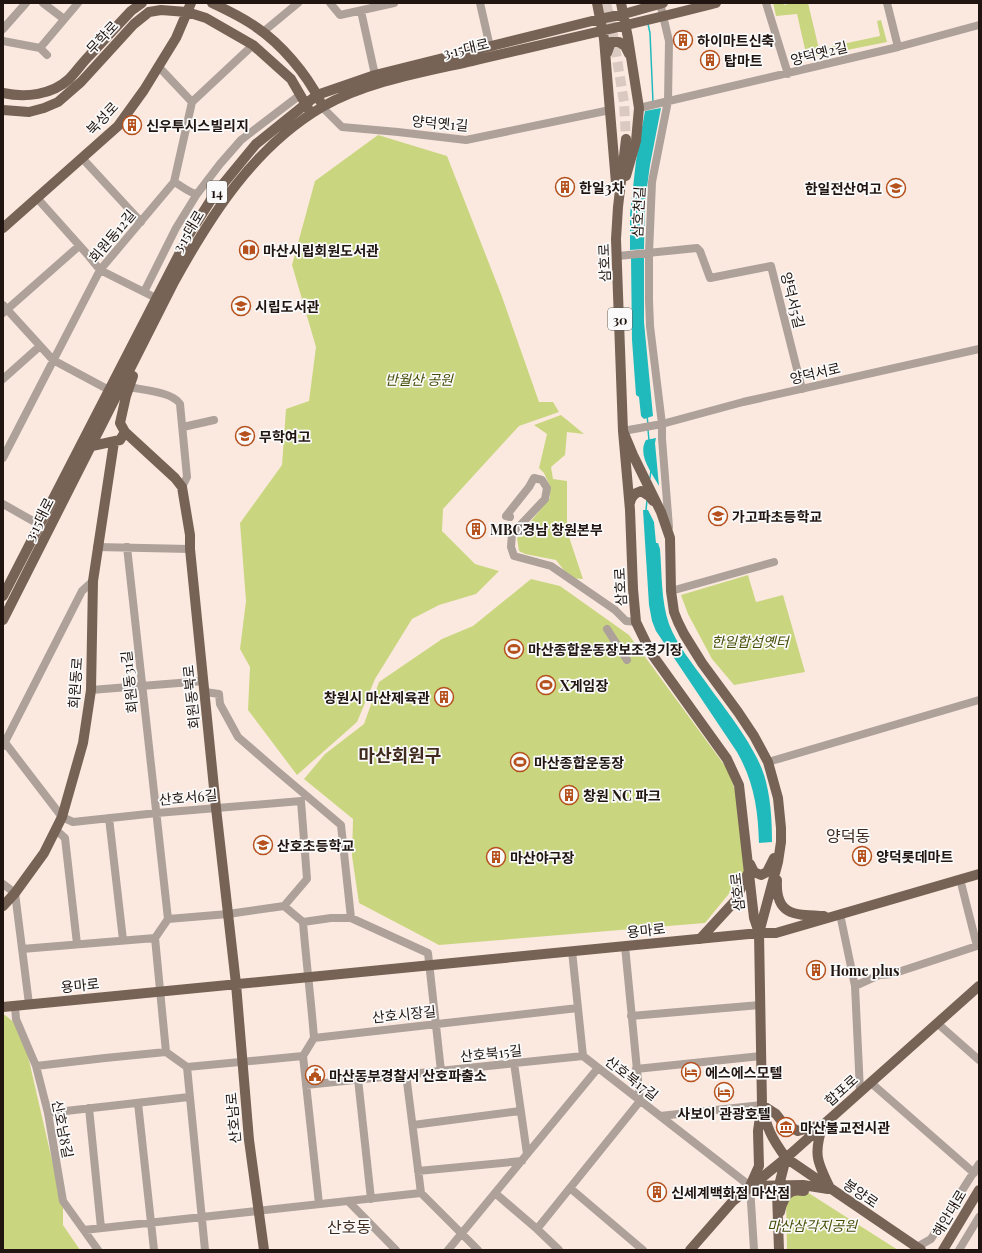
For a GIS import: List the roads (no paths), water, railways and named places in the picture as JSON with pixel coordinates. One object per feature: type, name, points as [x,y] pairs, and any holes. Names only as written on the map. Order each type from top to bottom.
[{"type":"main road","name":"무학로","points":[[3,93],[15,96],[26,96],[55,88],[68,79],[131,11],[142,3]]},
{"type":"main road","points":[[212,3],[263,32],[302,71],[317,95],[322,107]]},
{"type":"main road","name":"삼호로","points":[[597,3],[606,60],[618,207]]},
{"type":"main road","name":"삼호로","points":[[618,207],[636,141],[641,108],[631,57],[627,19],[621,3]]},
{"type":"main road","name":"14","points":[[627,19],[662,17],[716,3]]},
{"type":"main road","name":"14","points":[[627,19],[660,4]]},
{"type":"main road","name":"무학로","points":[[3,110],[29,112],[58,102],[81,82],[134,24],[149,12],[189,7],[253,45],[291,79],[311,114]]},
{"type":"main road","name":"북성로","points":[[3,228],[118,126],[144,90],[176,38],[189,7]]},
{"type":"main road","name":"3·15대로","points":[[3,596],[190,233],[214,195],[256,144],[317,95],[375,75],[600,19],[627,19]]},
{"type":"main road","name":"3·15대로","points":[[3,620],[198,238],[222,201],[265,151],[311,114],[356,90],[602,30],[627,19]]},
{"type":"main road","points":[[606,60],[608,48],[611,42],[619,42],[625,46],[631,57]]},
{"type":"main road","name":"삼호로","points":[[626,139],[616,239],[618,256],[623,431],[630,510],[633,589],[636,622],[651,653],[727,759],[739,785],[754,918],[759,933]]},
{"type":"main road","points":[[131,367],[134,374],[126,396],[120,423],[126,432],[175,478],[182,487]]},
{"type":"main road","points":[[623,431],[661,512]]},
{"type":"main road","points":[[92,446],[120,440],[126,432]]},
{"type":"main road","name":"회원동로","points":[[3,906],[44,853],[56,830],[62,817],[84,743],[91,690],[93,581],[114,442]]},
{"type":"main road","name":"회원동북로","points":[[182,487],[190,535],[190,549],[216,808],[236,984]]},
{"type":"main road","points":[[630,510],[631,499],[637,492],[641,491],[649,496],[661,512]]},
{"type":"main road","name":"삼호로","points":[[661,512],[670,538],[671,591],[674,612],[684,634],[702,663],[754,736],[768,762],[778,798],[781,828],[778,862],[759,933],[762,1104],[772,1138],[786,1158]]},
{"type":"main road","points":[[748,860],[754,872],[757,874],[764,874],[770,868],[780,847]]},
{"type":"main road","points":[[778,862],[776,892],[782,905],[791,913],[798,915],[837,915]]},
{"type":"main road","points":[[700,939],[735,901],[749,871]]},
{"type":"main road","name":"용마로","points":[[3,1007],[759,933],[776,933],[979,874]]},
{"type":"main road","name":"산호남로","points":[[236,984],[248,1140],[264,1250]]},
{"type":"main road","name":"합포로","points":[[690,1250],[733,1201],[786,1158],[979,986]]},
{"type":"main road","points":[[824,1124],[798,1131],[783,1123],[776,1114],[762,1104],[758,1131],[759,1166],[750,1186],[779,1184],[803,1185],[831,1189]]},
{"type":"main road","points":[[824,1124],[818,1141],[818,1159],[821,1170],[831,1189]]},
{"type":"main road","points":[[779,1250],[777,1193],[786,1158]]},
{"type":"main road","name":"봉양로","points":[[786,1158],[919,1249]]},
{"type":"main road","points":[[778,1226],[780,1208],[787,1194],[793,1191],[831,1189]]},
{"type":"main road","name":"해안대로","points":[[943,1250],[979,1190]]},
{"type":"street","points":[[3,29],[26,3]]},
{"type":"street","points":[[43,3],[64,19]]},
{"type":"street","points":[[40,48],[78,3]]},
{"type":"street","points":[[263,32],[298,3]]},
{"type":"street","points":[[330,3],[340,15],[394,3]]},
{"type":"street","points":[[480,3],[490,47]]},
{"type":"street","points":[[766,3],[788,74]]},
{"type":"street","points":[[887,3],[898,47]]},
{"type":"street","name":"삼호천길","points":[[660,4],[669,42],[666,102],[652,182],[647,253],[650,326],[659,424],[662,439],[670,538]]},
{"type":"street","points":[[361,11],[375,75]]},
{"type":"street","name":"양덕옛2길","points":[[641,108],[898,47],[979,25]]},
{"type":"street","points":[[3,41],[40,48],[47,55]]},
{"type":"street","points":[[158,66],[192,102],[253,45]]},
{"type":"street","points":[[144,292],[176,228],[197,194],[220,164],[241,140],[300,95]]},
{"type":"street","name":"회원동12길","points":[[3,458],[100,270],[174,182],[192,102]]},
{"type":"street","name":"양덕옛1길","points":[[322,107],[342,127],[466,140],[610,110]]},
{"type":"street","points":[[82,158],[141,222]]},
{"type":"street","points":[[174,182],[183,186],[192,193],[197,194]]},
{"type":"street","points":[[37,198],[100,270],[156,298]]},
{"type":"street","points":[[79,246],[4,309],[53,360],[109,390]]},
{"type":"street","name":"양덕서5길","points":[[647,253],[697,248],[700,251],[710,278],[771,266],[802,389]]},
{"type":"street","points":[[618,256],[647,253]]},
{"type":"street","points":[[3,379],[40,346]]},
{"type":"street","name":"양덕서로","points":[[623,431],[643,428],[743,402],[979,349]]},
{"type":"street","points":[[130,387],[167,395],[180,404],[187,477],[182,487]]},
{"type":"street","points":[[183,427],[214,420]]},
{"type":"street","points":[[510,517],[506,516],[529,487],[534,478],[542,480],[547,488],[545,499],[512,534],[511,547],[514,556],[551,566],[615,610],[626,620],[636,622]]},
{"type":"street","points":[[3,504],[40,525]]},
{"type":"street","points":[[97,547],[190,549]]},
{"type":"street","name":"회원동31길","points":[[127,548],[168,919]]},
{"type":"street","points":[[671,591],[774,562]]},
{"type":"street","points":[[62,817],[4,743],[82,591],[93,581]]},
{"type":"street","points":[[607,629],[627,660]]},
{"type":"street","points":[[91,690],[204,681]]},
{"type":"street","points":[[205,692],[219,694],[220,704],[238,737],[302,797],[341,825],[351,918]]},
{"type":"street","points":[[768,762],[979,700]]},
{"type":"street","points":[[166,1052],[155,938],[168,919],[228,914],[284,906],[307,879],[302,797]]},
{"type":"street","name":"산호서6길","points":[[62,817],[73,822],[216,808],[302,797]]},
{"type":"street","points":[[109,818],[123,940]]},
{"type":"street","points":[[56,830],[65,838],[77,944]]},
{"type":"street","points":[[855,986],[879,975],[892,974],[978,947],[960,879]]},
{"type":"street","points":[[3,884],[15,892],[29,1004]]},
{"type":"street","points":[[284,906],[303,922],[308,977],[311,992],[314,1038],[303,1056],[320,1204]]},
{"type":"street","points":[[837,915],[855,986],[860,1091]]},
{"type":"street","points":[[303,922],[331,918],[351,918],[428,953],[441,1071]]},
{"type":"street","points":[[22,949],[155,938]]},
{"type":"street","points":[[538,1229],[640,1101],[625,946]]},
{"type":"street","points":[[572,951],[583,1056]]},
{"type":"street","points":[[631,1016],[760,1005]]},
{"type":"street","name":"산호남8길","points":[[16,1006],[16,1019],[36,1066],[48,1113],[63,1201],[98,1250]]},
{"type":"street","name":"산호시장길","points":[[314,1038],[578,1008]]},
{"type":"street","points":[[937,1022],[979,1060]]},
{"type":"street","points":[[36,1066],[166,1052],[187,1067],[303,1056]]},
{"type":"street","name":"산호북15길","points":[[306,1085],[583,1056]]},
{"type":"street","name":"산호북17길","points":[[583,1056],[750,1186]]},
{"type":"street","points":[[636,1069],[761,1056]]},
{"type":"street","points":[[514,1063],[524,1158]]},
{"type":"street","points":[[187,1067],[205,1250]]},
{"type":"street","points":[[448,1250],[598,1068]]},
{"type":"street","points":[[406,1074],[421,1193],[478,1250]]},
{"type":"street","points":[[358,1079],[371,1199]]},
{"type":"street","points":[[870,1082],[974,1173]]},
{"type":"street","points":[[48,1113],[189,1097]]},
{"type":"street","points":[[138,1102],[154,1250]]},
{"type":"street","points":[[660,1116],[762,1104]]},
{"type":"street","points":[[89,1108],[101,1228]]},
{"type":"street","points":[[413,1125],[520,1111]]},
{"type":"street","points":[[418,1171],[524,1158]]},
{"type":"street","points":[[919,1249],[931,1239],[979,1164]]},
{"type":"street","points":[[750,1186],[754,1250]]},
{"type":"street","points":[[570,1188],[643,1250]]},
{"type":"street","points":[[84,1230],[421,1193]]},
{"type":"street","points":[[495,1193],[538,1229],[559,1250]]},
{"type":"street","points":[[348,1201],[396,1250]]},
{"type":"street","points":[[959,1250],[979,1217]]},
{"type":"water","points":[[661,108],[650,165],[645,202],[644,249],[630,250],[630,214],[636,161],[645,111]]},
{"type":"water","points":[[644,257],[644,322],[653,416],[644,419],[641,416],[639,397],[636,395],[632,340],[631,258]]},
{"type":"water","points":[[656,438],[655,443],[659,486],[646,464],[643,452],[646,440]]},
{"type":"water","points":[[643,510],[648,510],[654,522],[656,543],[658,543],[660,549],[663,597],[666,615],[672,632],[685,654],[749,743],[756,757],[768,790],[771,812],[772,842],[759,843],[758,819],[754,796],[743,763],[656,631],[652,621],[649,605]]},
{"type":"waterway","points":[[648,24],[650,33],[653,102]]},
{"type":"waterway","points":[[647,416],[648,424]]},
{"type":"waterway","points":[[648,430],[649,440]]},
{"type":"waterway","points":[[650,478],[651,470]]},
{"type":"waterway","points":[[646,510],[647,500]]},
{"type":"tunnel","points":[[606,3],[611,23],[624,102],[626,139]]},
{"type":"place","name":"하이마트신축","points":[[683,40]]},
{"type":"place","name":"탑마트","points":[[710,60]]},
{"type":"place","name":"신우투시스빌리지","points":[[132,125]]},
{"type":"place","name":"한일3차","points":[[565,187]]},
{"type":"place","name":"한일전산여고","points":[[896,188]]},
{"type":"place","name":"마산시립회원도서관","points":[[249,250]]},
{"type":"place","name":"시립도서관","points":[[241,306]]},
{"type":"place","name":"무학여고","points":[[245,436]]},
{"type":"place","name":"가고파초등학교","points":[[718,516]]},
{"type":"place","name":"MBC경남 창원본부","points":[[476,529]]},
{"type":"place","name":"마산종합운동장보조경기장","points":[[514,649]]},
{"type":"place","name":"X게임장","points":[[546,685]]},
{"type":"place","name":"창원시 마산제육관","points":[[444,697]]},
{"type":"place","name":"마산종합운동장","points":[[520,762]]},
{"type":"place","name":"창원 NC 파크","points":[[569,795]]},
{"type":"place","name":"산호초등학교","points":[[263,845]]},
{"type":"place","name":"양덕롯데마트","points":[[862,856]]},
{"type":"place","name":"마산야구장","points":[[496,857]]},
{"type":"place","name":"Home plus","points":[[816,970]]},
{"type":"place","name":"에스에스모텔","points":[[691,1072]]},
{"type":"place","name":"마산동부경찰서 산호파출소","points":[[315,1075]]},
{"type":"place","name":"사보이 관광호텔","points":[[724,1092]]},
{"type":"place","name":"마산불교전시관","points":[[786,1127]]},
{"type":"place","name":"신세계백화점 마산점","points":[[657,1192]]},
{"type":"district","name":"마산회원구","points":[[400,755]]},
{"type":"district","name":"양덕동","points":[[848,835]]},
{"type":"district","name":"산호동","points":[[349,1226]]},
{"type":"park label","name":"반월산 공원","points":[[419,379]]},
{"type":"park label","name":"한일합섬옛터","points":[[750,641]]},
{"type":"park label","name":"마산삼각지공원","points":[[812,1225]]}]
